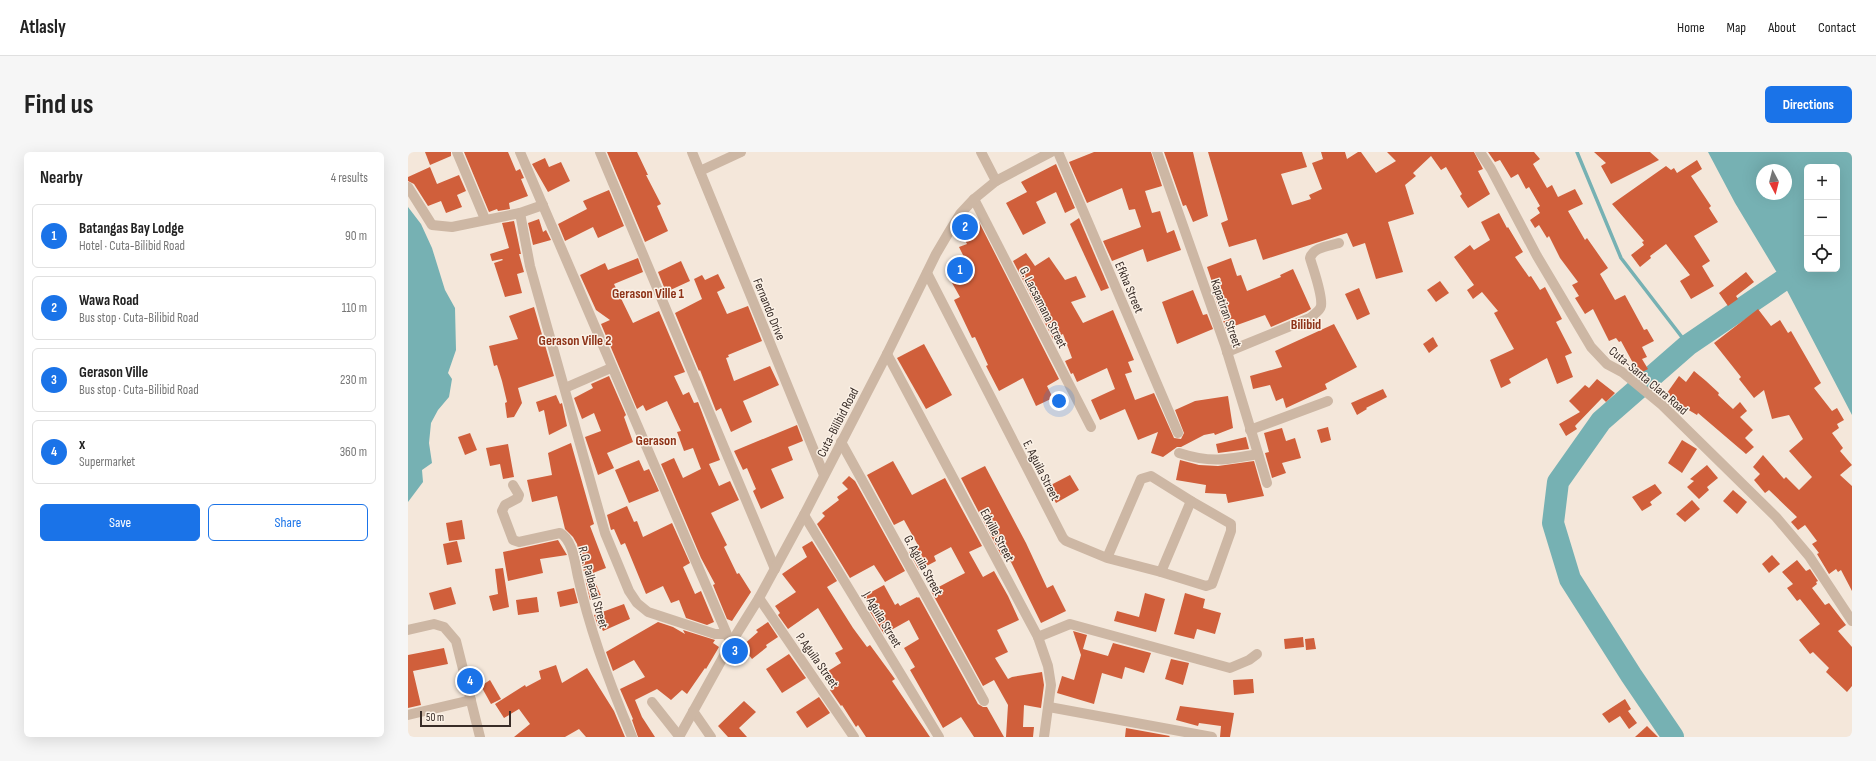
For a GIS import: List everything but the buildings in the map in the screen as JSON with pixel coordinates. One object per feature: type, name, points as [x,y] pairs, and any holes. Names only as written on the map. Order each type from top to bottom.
[{"type":"street","points":[[457,152],[485,219]]},
{"type":"street","points":[[520,152],[611,368],[729,638]]},
{"type":"street","points":[[600,152],[775,569]]},
{"type":"street","name":"Fernando Drive","points":[[692,152],[824,475]]},
{"type":"street","points":[[700,171],[741,152]]},
{"type":"street","points":[[981,152],[996,181]]},
{"type":"street","name":"Cuta-Bilibid Road","points":[[679,737],[729,638],[759,598],[775,569],[887,354],[926,273],[957,220],[974,199],[996,181],[1039,154],[1051,152]]},
{"type":"street","name":"Efkha Street","points":[[1058,152],[1178,433]]},
{"type":"street","name":"Kapatiran Street","points":[[1157,152],[1227,352],[1267,483]]},
{"type":"street","name":"Cuta-Santa Clara Road","points":[[1480,152],[1491,169],[1537,256],[1592,347],[1607,364],[1622,372],[1654,399],[1738,479],[1791,533],[1826,579],[1852,621]]},
{"type":"street","points":[[408,187],[432,225],[452,227],[520,213],[543,205]]},
{"type":"street","name":"G. Lacsamana Street","points":[[974,199],[1091,427]]},
{"type":"street","points":[[520,213],[530,266],[605,533],[629,591],[637,603],[648,612],[729,638]]},
{"type":"street","points":[[1227,352],[1310,318],[1319,310],[1321,298],[1310,258],[1311,254],[1314,250],[1339,243]]},
{"type":"street","name":"E. Aguila Street","points":[[926,273],[1063,538],[1071,544],[1107,558],[1161,572],[1206,586],[1212,584],[1231,531],[1231,524],[1191,501]]},
{"type":"street","name":"Edville Street","points":[[887,354],[1038,637],[1048,666],[1051,685],[1050,707],[1044,737]]},
{"type":"street","points":[[565,388],[611,368]]},
{"type":"street","points":[[1250,430],[1328,401]]},
{"type":"street","name":"G. Aguila Street","points":[[841,442],[984,701]]},
{"type":"street","points":[[1179,453],[1210,460],[1226,460],[1258,454]]},
{"type":"street","points":[[1107,558],[1141,479],[1151,476],[1191,501],[1161,572]]},
{"type":"street","name":"R.G. Palbacal Street","points":[[513,485],[519,495],[518,498],[505,505],[502,511],[513,540],[519,542],[554,533],[560,533],[568,541],[575,561],[586,613],[632,737]]},
{"type":"street","name":"J. Aguila Street","points":[[804,515],[939,737]]},
{"type":"street","name":"P. Aguila Street","points":[[759,598],[854,737]]},
{"type":"street","points":[[408,630],[434,624],[444,627],[453,636],[456,641],[480,737]]},
{"type":"street","points":[[1038,637],[1070,624],[1230,668],[1249,660],[1257,654]]},
{"type":"street","points":[[408,715],[471,700]]},
{"type":"street","points":[[652,702],[679,737]]},
{"type":"street","points":[[1050,707],[1212,737]]},
{"type":"street","points":[[693,711],[711,737]]},
{"type":"water","points":[[1708,152],[1852,152],[1852,415],[1782,281],[1735,203]]},
{"type":"water","points":[[408,207],[421,224],[432,248],[445,290],[455,308],[456,350],[448,373],[452,379],[449,397],[438,410],[431,423],[429,443],[432,463],[422,470],[423,482],[408,502]]},
{"type":"waterway","points":[[1577,152],[1621,258],[1688,345]]},
{"type":"waterway","points":[[1673,737],[1631,675],[1570,579],[1553,523],[1558,482],[1601,421],[1688,345],[1782,281]]},
{"type":"place","name":"Wawa Road","points":[[965,227]]},
{"type":"place","name":"Batangas Bay Lodge","points":[[960,270]]},
{"type":"place","name":"Gerason Ville","points":[[735,651]]},
{"type":"place","name":"x","points":[[470,681]]},
{"type":"district","name":"Gerason Ville 1","points":[[648,293]]},
{"type":"district","name":"Bilibid","points":[[1306,324]]},
{"type":"district","name":"Gerason Ville 2","points":[[575,340]]},
{"type":"district","name":"Gerason","points":[[656,440]]}]
